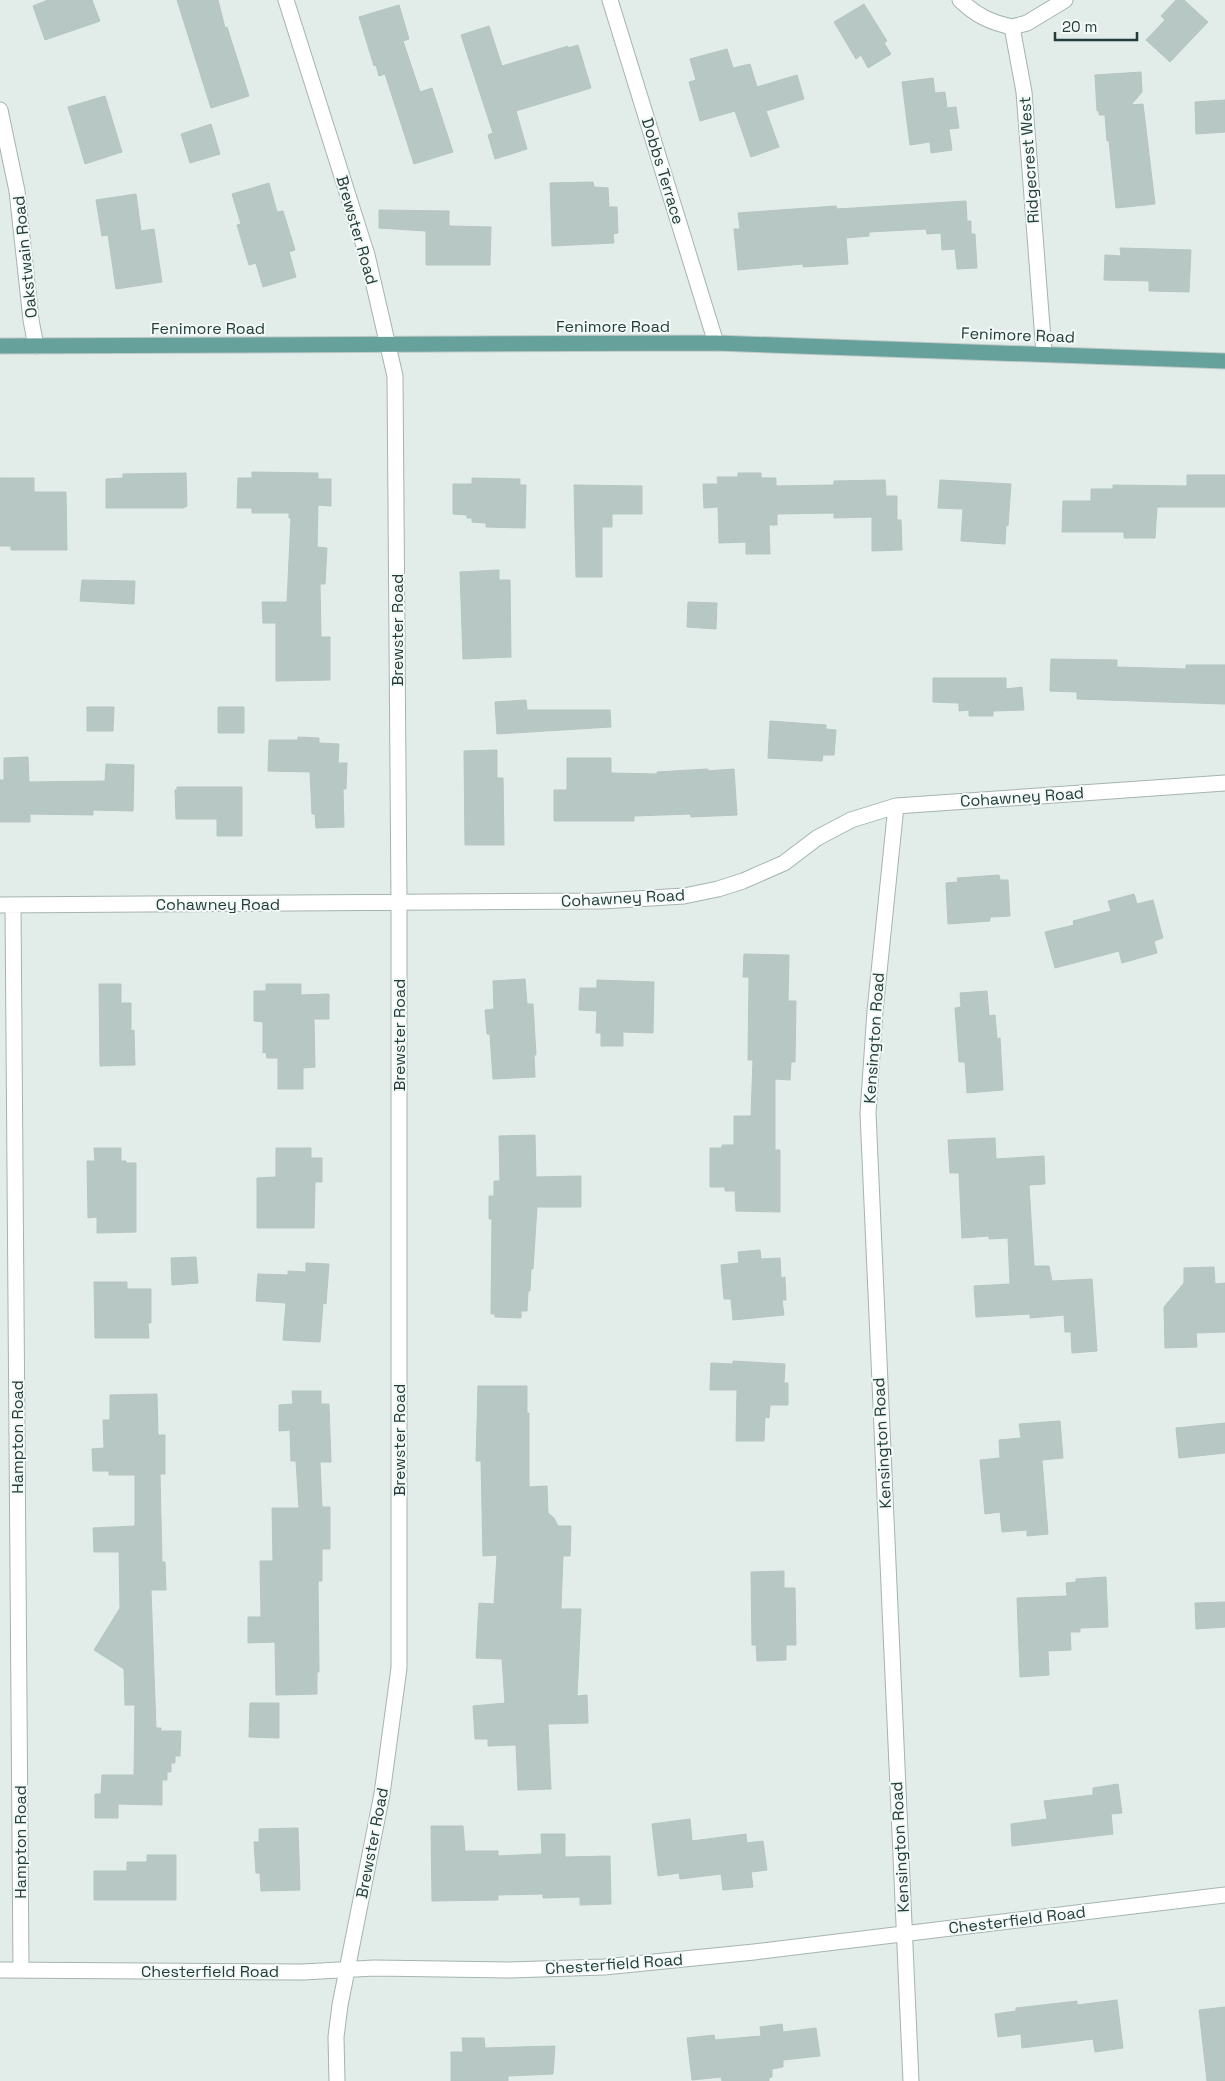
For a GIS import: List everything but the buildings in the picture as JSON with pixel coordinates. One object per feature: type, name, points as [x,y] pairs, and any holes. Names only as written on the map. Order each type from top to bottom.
[{"type":"main road","name":"Fenimore Road","points":[[0,346],[716,343],[1044,353],[1225,361]]},
{"type":"street","name":"Brewster Road","points":[[286,0],[367,255],[395,376],[399,903],[399,1668],[382,1794],[346,1969],[336,2037],[337,2081]]},
{"type":"street","name":"Dobbs Terrace","points":[[610,0],[716,343]]},
{"type":"street","points":[[960,0],[989,22],[1012,27],[1027,22],[1066,0]]},
{"type":"street","name":"Ridgecrest West","points":[[1012,27],[1024,92],[1044,353]]},
{"type":"street","name":"Oakstwain Road","points":[[0,110],[17,191],[31,320],[36,346]]},
{"type":"street","name":"Cohawney Road","points":[[6,905],[602,901],[684,896],[718,890],[743,881],[784,862],[817,838],[851,820],[896,806],[1225,783]]},
{"type":"street","name":"Kensington Road","points":[[896,806],[875,1011],[868,1113],[911,2081]]},
{"type":"street","name":"Hampton Road","points":[[6,905],[21,1970]]},
{"type":"street","name":"Chesterfield Road","points":[[0,1970],[303,1972],[374,1968],[509,1970],[604,1967],[754,1952],[1225,1895]]}]
